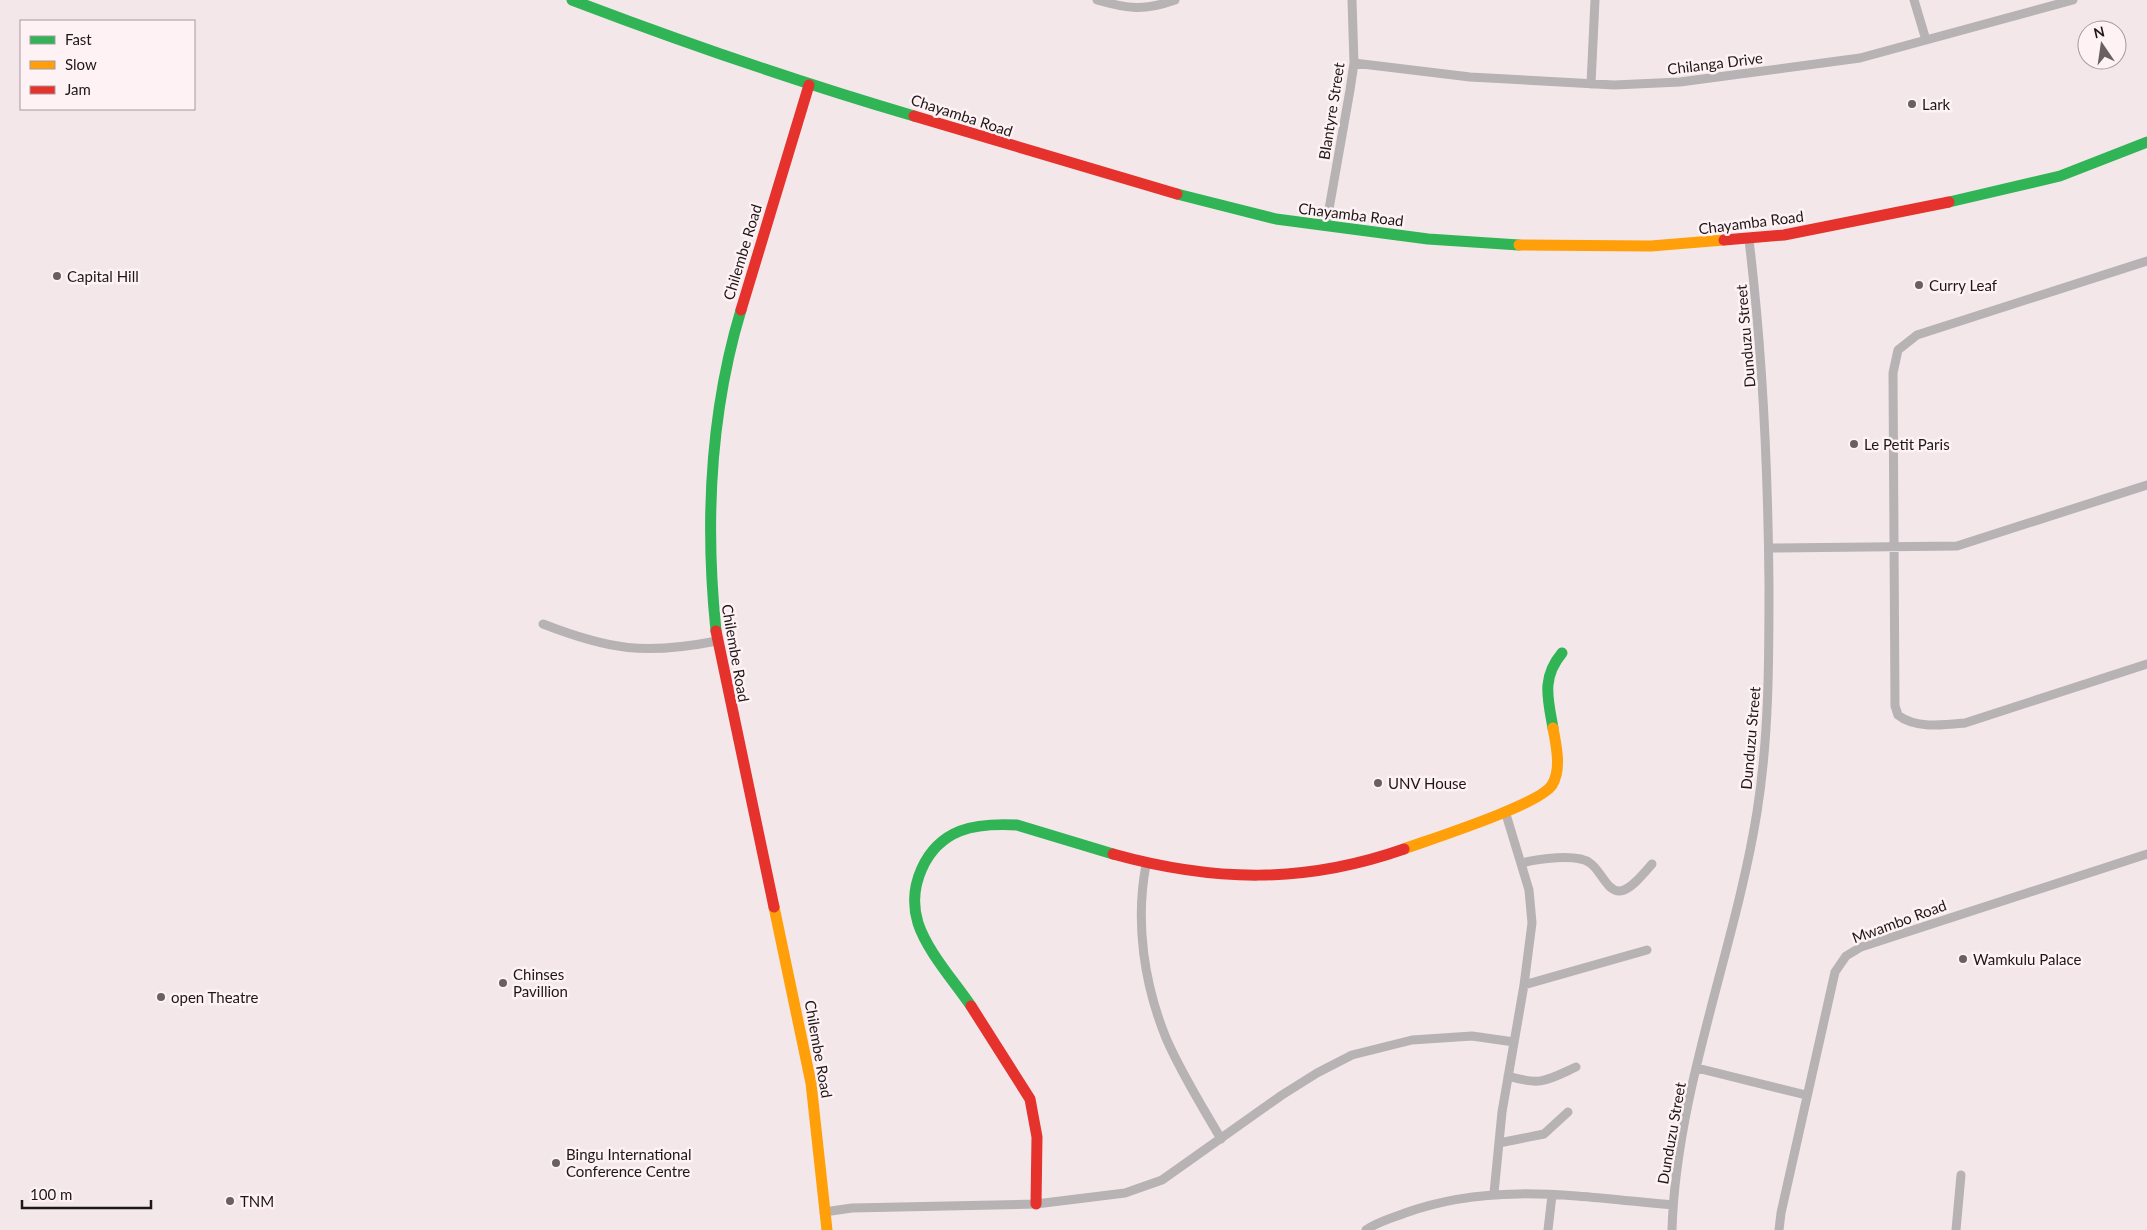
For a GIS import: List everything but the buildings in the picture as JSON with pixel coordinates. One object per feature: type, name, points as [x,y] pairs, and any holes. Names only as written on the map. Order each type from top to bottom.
[{"type":"street","name":"Chayamba Road","points":[[572,0],[696,47],[809,85],[901,111],[1022,150],[1210,203],[1276,219],[1428,239],[1538,246],[1651,246],[1749,240],[1898,214],[2060,176],[2147,142]]},
{"type":"street","points":[[1097,0],[1134,9],[1155,7],[1175,0]]},
{"type":"street","name":"Blantyre Street","points":[[1326,226],[1354,63],[1352,0]]},
{"type":"street","points":[[1592,84],[1595,0]]},
{"type":"street","points":[[1914,0],[1926,40]]},
{"type":"street","name":"Chilanga Drive","points":[[1354,63],[1470,77],[1592,84],[1680,82],[1860,58],[2073,0]]},
{"type":"street","name":"Chilembe Road","points":[[809,85],[742,301],[722,386],[713,463],[710,514],[711,600],[717,641],[811,1083],[822,1165],[824,1212],[827,1230]]},
{"type":"street","name":"Dunduzu Street","points":[[1672,1230],[1673,1205],[1688,1109],[1740,900],[1757,810],[1767,720],[1769,548],[1765,404],[1758,314],[1749,240]]},
{"type":"street","points":[[2147,260],[1917,334],[1903,343],[1895,357],[1892,373],[1895,706],[1898,714],[1904,719],[1926,724],[1965,723],[2147,664]]},
{"type":"street","points":[[1769,548],[1938,548],[1976,542],[2147,485]]},
{"type":"street","points":[[543,624],[605,645],[632,649],[690,646],[717,641]]},
{"type":"street","points":[[1036,1204],[1038,1134],[1029,1096],[920,929],[914,904],[916,884],[923,866],[944,841],[964,830],[986,824],[1016,825],[1146,865],[1222,877],[1257,878],[1330,870],[1417,844],[1505,811],[1546,792],[1553,785],[1556,777],[1548,676],[1550,668],[1562,653]]},
{"type":"street","points":[[1494,1193],[1508,1076],[1524,985],[1532,923],[1528,890],[1522,864],[1505,811]]},
{"type":"street","name":"Mwambo Road","points":[[1779,1230],[1806,1094],[1835,972],[1846,956],[1862,947],[2147,854]]},
{"type":"street","points":[[1522,864],[1541,859],[1583,859],[1591,863],[1613,889],[1620,891],[1627,889],[1652,864]]},
{"type":"street","points":[[1146,865],[1141,891],[1140,925],[1151,992],[1166,1038],[1221,1139]]},
{"type":"street","points":[[1524,985],[1647,950]]},
{"type":"street","points":[[824,1212],[852,1208],[1036,1204],[1107,1197],[1145,1187],[1176,1171],[1282,1095],[1317,1073],[1352,1055],[1412,1040],[1472,1036],[1514,1042]]},
{"type":"street","points":[[1508,1076],[1536,1083],[1576,1067]]},
{"type":"street","points":[[1698,1068],[1806,1094]]},
{"type":"street","points":[[1499,1143],[1544,1134],[1568,1112]]},
{"type":"street","points":[[1956,1230],[1961,1175]]},
{"type":"street","points":[[1366,1230],[1418,1208],[1466,1196],[1494,1193],[1552,1195],[1673,1205]]},
{"type":"street","points":[[1548,1230],[1552,1195]]},
{"type":"traffic: fast","points":[[572,0],[742,61],[914,116]]},
{"type":"traffic: fast","points":[[1949,202],[2060,176],[2147,142]]},
{"type":"traffic: fast","points":[[1177,194],[1276,219],[1428,239],[1519,245]]},
{"type":"traffic: fast","points":[[716,631],[711,550],[713,469],[722,389],[741,310]]},
{"type":"traffic: fast","points":[[1553,728],[1548,698],[1549,680],[1555,662],[1562,653]]},
{"type":"traffic: fast","points":[[971,1006],[934,955],[922,934],[915,909],[917,882],[928,857],[937,846],[948,837],[974,827],[1017,825],[1113,854]]},
{"type":"traffic: slow","points":[[1519,245],[1651,246],[1724,240]]},
{"type":"traffic: slow","points":[[1404,849],[1507,811],[1543,793],[1552,785],[1557,772],[1558,764],[1553,728]]},
{"type":"traffic: slow","points":[[774,907],[811,1083],[827,1230]]},
{"type":"traffic: jam","points":[[741,310],[809,85]]},
{"type":"traffic: jam","points":[[914,116],[1177,194]]},
{"type":"traffic: jam","points":[[1724,240],[1784,235],[1949,202]]},
{"type":"traffic: jam","points":[[716,631],[774,907]]},
{"type":"traffic: jam","points":[[1113,854],[1187,870],[1259,875],[1331,868],[1404,849]]},
{"type":"traffic: jam","points":[[971,1006],[1030,1099],[1037,1137],[1036,1204]]},
{"type":"place","name":"Lark","points":[[1912,104]]},
{"type":"place","name":"Capital Hill","points":[[57,276]]},
{"type":"place","name":"Curry Leaf","points":[[1919,285]]},
{"type":"place","name":"Le Petit Paris","points":[[1854,444]]},
{"type":"place","name":"UNV House","points":[[1378,783]]},
{"type":"place","name":"Wamkulu Palace","points":[[1963,959]]},
{"type":"place","name":"Chinses Pavillion","points":[[503,983]]},
{"type":"place","name":"open Theatre","points":[[161,997]]},
{"type":"place","name":"Bingu International Conference Centre","points":[[556,1163]]},
{"type":"place","name":"TNM","points":[[230,1201]]}]
